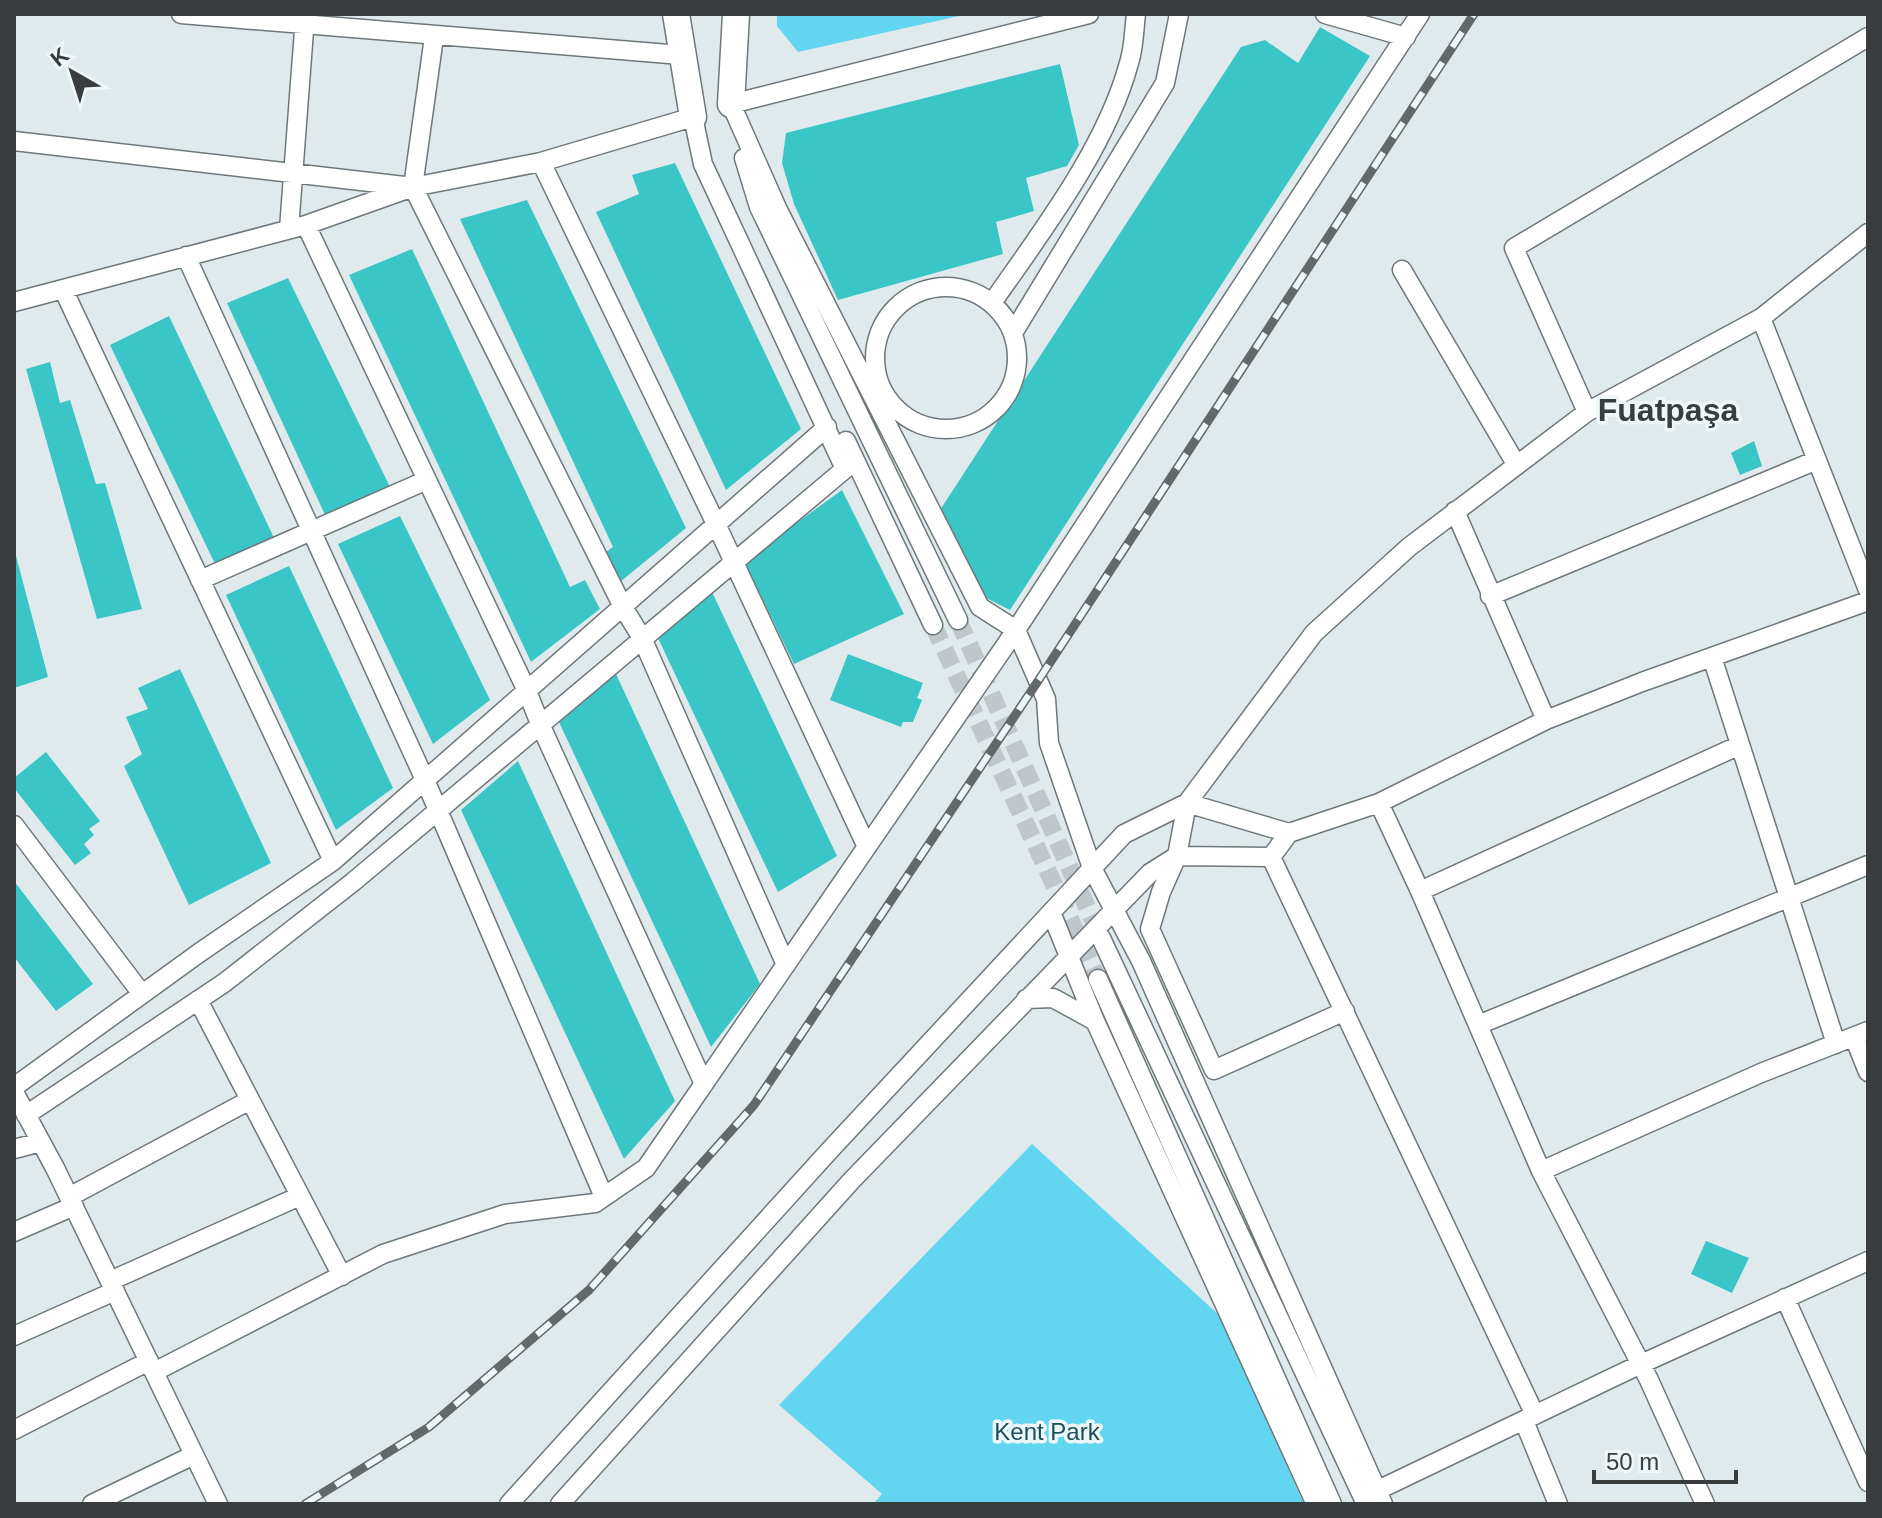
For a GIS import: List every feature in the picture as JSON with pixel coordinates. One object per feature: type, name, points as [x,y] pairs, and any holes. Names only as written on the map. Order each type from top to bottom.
[{"type":"main road","points":[[676,14],[693,117]]},
{"type":"main road","points":[[731,104],[736,14]]},
{"type":"street","points":[[181,14],[305,20],[434,37],[681,55]]},
{"type":"street","points":[[731,104],[1089,14]]},
{"type":"street","points":[[992,303],[1045,228],[1111,116],[1130,60],[1136,14]]},
{"type":"street","points":[[1013,333],[1165,83],[1179,14]]},
{"type":"street","points":[[1325,14],[1406,37]]},
{"type":"street","points":[[14,1430],[383,1254],[505,1214],[595,1203],[646,1168],[1016,630],[1420,14]]},
{"type":"street","points":[[305,20],[293,172],[297,227],[427,480],[527,691],[704,1084]]},
{"type":"street","points":[[434,37],[413,187],[623,607],[642,638],[786,965]]},
{"type":"street","points":[[1587,412],[1514,248],[1868,37]]},
{"type":"street","points":[[731,104],[759,207],[958,620]]},
{"type":"street","points":[[731,104],[777,208],[980,607],[1016,630],[1046,699],[1049,743],[1092,868],[1148,976],[1375,1500]]},
{"type":"street","points":[[14,302],[297,227],[413,187],[541,162],[693,117]]},
{"type":"street","points":[[26,1115],[224,983],[318,910],[845,469],[703,164],[693,117]]},
{"type":"street","points":[[693,117],[933,625]]},
{"type":"street","points":[[14,141],[413,187]]},
{"type":"street","points":[[541,162],[717,526],[867,847]]},
{"type":"street","points":[[1345,1011],[1214,1070],[1150,929],[1161,892],[1177,856],[1187,803],[1314,633],[1409,547],[1587,412],[1761,318],[1868,233]]},
{"type":"street","points":[[186,256],[425,780],[604,1197]]},
{"type":"street","points":[[1402,270],[1516,464]]},
{"type":"street","points":[[947,286],[971,291],[992,303],[1005,316],[1013,333],[1018,357],[1014,381],[1003,402],[985,419],[963,428],[938,430],[915,423],[895,410],[881,390],[874,366],[876,342],[885,320],[902,302],[923,290],[947,286]]},
{"type":"street","points":[[63,289],[333,861]]},
{"type":"street","points":[[1761,318],[1868,590]]},
{"type":"street","points":[[218,1504],[14,1089],[142,994],[333,861],[827,427]]},
{"type":"street","points":[[1490,596],[1817,460]]},
{"type":"street","points":[[200,580],[427,480]]},
{"type":"street","points":[[1455,511],[1546,720]]},
{"type":"street","points":[[1271,857],[1289,833],[1379,803],[1546,720],[1868,601]]},
{"type":"street","points":[[1712,657],[1836,1044]]},
{"type":"street","points":[[1420,891],[1740,745]]},
{"type":"street","points":[[509,1504],[1124,834],[1187,803],[1289,833]]},
{"type":"street","points":[[1379,803],[1541,1171],[1641,1364],[1705,1504]]},
{"type":"street","points":[[14,825],[142,994]]},
{"type":"street","points":[[560,1504],[852,1180],[1150,873],[1177,856],[1271,857]]},
{"type":"street","points":[[1271,857],[1345,1011],[1529,1418],[1558,1504]]},
{"type":"street","points":[[1478,1025],[1868,865]]},
{"type":"street","points":[[1051,912],[1095,1021],[1313,1498],[1324,1504]]},
{"type":"street","points":[[1101,938],[1375,1500]]},
{"type":"street","points":[[1098,979],[1332,1504]]},
{"type":"street","points":[[1026,999],[1053,998],[1095,1021]]},
{"type":"street","points":[[198,1000],[342,1276]]},
{"type":"street","points":[[1541,1171],[1761,1073],[1861,1034],[1868,1072]]},
{"type":"street","points":[[14,1232],[250,1100]]},
{"type":"street","points":[[14,1149],[41,1142]]},
{"type":"street","points":[[14,1336],[300,1196]]},
{"type":"street","points":[[1375,1500],[1529,1418],[1868,1261]]},
{"type":"street","points":[[1785,1298],[1868,1482]]},
{"type":"street","points":[[92,1504],[194,1455]]},
{"type":"green space","points":[[777,14],[968,14],[798,52],[777,26]]},
{"type":"green space","name":"Kent Park","points":[[1032,1144],[1219,1315],[1304,1504],[873,1504],[882,1494],[779,1405]]},
{"type":"building","points":[[1320,27],[1370,56],[1010,610],[984,597],[940,510],[1241,47],[1265,40],[1298,63]]},
{"type":"building","points":[[1060,64],[1079,145],[1067,166],[1026,178],[1034,211],[996,222],[1003,254],[838,300],[794,204],[782,163],[786,133]]},
{"type":"building","points":[[675,163],[801,429],[726,490],[596,212],[639,194],[632,175]]},
{"type":"building","points":[[527,200],[686,528],[620,582],[606,552],[613,547],[460,219]]},
{"type":"building","points":[[412,249],[570,587],[585,580],[600,609],[531,662],[349,275]]},
{"type":"building","points":[[288,278],[390,487],[326,517],[227,303]]},
{"type":"building","points":[[169,316],[275,540],[216,566],[110,345]]},
{"type":"building","points":[[50,362],[60,403],[70,400],[96,484],[105,483],[142,609],[97,619],[26,369]]},
{"type":"building","points":[[1754,441],[1762,466],[1740,475],[1731,453]]},
{"type":"building","points":[[842,490],[904,614],[794,664],[744,561]]},
{"type":"building","points":[[400,516],[490,700],[433,744],[338,544]]},
{"type":"building","points":[[14,553],[48,677],[14,688]]},
{"type":"building","points":[[289,566],[393,788],[336,830],[226,595]]},
{"type":"building","points":[[712,592],[837,856],[778,892],[657,636]]},
{"type":"building","points":[[848,654],[923,683],[917,698],[922,700],[913,722],[903,722],[901,727],[830,700]]},
{"type":"building","points":[[180,669],[271,863],[189,905],[124,766],[142,754],[126,717],[148,709],[138,688]]},
{"type":"building","points":[[616,674],[760,984],[711,1047],[559,722]]},
{"type":"building","points":[[46,752],[100,821],[89,829],[94,835],[84,844],[91,853],[75,865],[14,788],[14,778]]},
{"type":"building","points":[[518,761],[675,1101],[624,1159],[461,810]]},
{"type":"building","points":[[14,881],[93,984],[56,1011],[14,957]]},
{"type":"building","points":[[1706,1241],[1749,1258],[1732,1293],[1691,1274]]},
{"type":"tunnel","points":[[958,620],[1101,938]]},
{"type":"tunnel","points":[[933,625],[1098,979]]},
{"type":"railway","points":[[305,1504],[429,1427],[589,1290],[754,1105],[1038,681],[1474,14]]},
{"type":"district","name":"Fuatpaşa","points":[[1668,410]]}]
